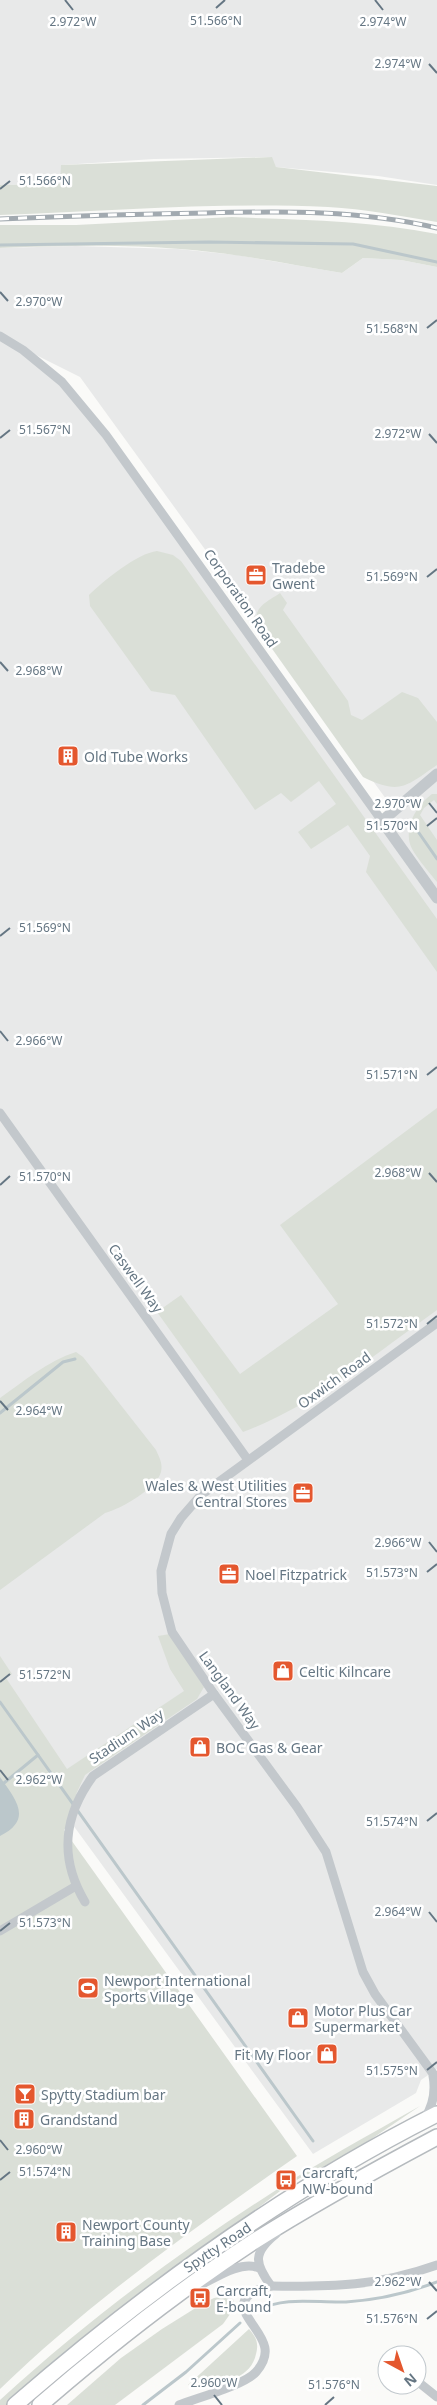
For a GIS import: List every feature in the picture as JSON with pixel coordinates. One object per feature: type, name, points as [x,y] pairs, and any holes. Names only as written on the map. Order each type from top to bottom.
[{"type":"main road","name":"Spytty Road","points":[[15,2405],[85,2344],[171,2278],[315,2183],[437,2114]]},
{"type":"main road","name":"Spytty Road","points":[[40,2405],[176,2296],[252,2243],[333,2194],[437,2137]]},
{"type":"street","name":"Corporation Road","points":[[0,336],[23,350],[62,382],[106,436],[437,898]]},
{"type":"street","points":[[382,821],[437,774]]},
{"type":"street","name":"Caswell Way","points":[[0,1113],[248,1460]]},
{"type":"street","name":"Oxwich Road","points":[[248,1460],[437,1323]]},
{"type":"street","name":"Langland Way","points":[[248,1460],[210,1487],[181,1518],[171,1534],[161,1571],[162,1593],[172,1632],[214,1694],[297,1807],[326,1852],[363,1972],[375,1994],[435,2078],[436,2089],[430,2110],[422,2122]]},
{"type":"street","name":"Stadium Way","points":[[85,1902],[76,1886],[68,1860],[67,1841],[72,1813],[87,1784],[93,1776],[214,1694]]},
{"type":"street","points":[[0,1931],[76,1886]]},
{"type":"street","points":[[272,2286],[259,2268],[258,2256],[264,2245],[291,2222],[333,2194]]},
{"type":"street","points":[[179,2405],[247,2380],[260,2368],[263,2361],[264,2345],[259,2332],[246,2315],[244,2302],[247,2296],[254,2291],[272,2286],[326,2287],[383,2282],[437,2265]]},
{"type":"street","points":[[176,2296],[236,2269],[249,2266],[259,2268]]},
{"type":"street","points":[[427,2389],[437,2397]]},
{"type":"shaded area","points":[[0,0],[437,0],[437,185],[378,176],[276,167],[271,157],[154,159],[62,165],[60,184],[0,185]]},
{"type":"shaded area","points":[[272,157],[276,167],[437,186],[437,222],[355,209],[287,206],[205,206],[0,215],[0,185],[60,184],[61,165]]},
{"type":"shaded area","points":[[232,217],[360,223],[437,234],[437,267],[401,260],[363,258],[342,273],[241,256],[158,247],[68,246],[0,248],[0,225],[76,225]]},
{"type":"shaded area","points":[[76,246],[178,249],[237,255],[342,273],[363,258],[401,260],[437,267],[437,2069],[421,2080],[416,2093],[313,2154],[0,1725],[0,248]],"holes":[[[14,344],[80,377],[394,810],[382,821],[62,382]]]},
{"type":"shaded area","points":[[157,551],[173,555],[181,561],[437,919],[437,972],[366,872],[370,856],[348,825],[311,849],[298,832],[336,804],[319,781],[291,802],[281,793],[255,810],[175,695],[151,691],[90,606],[89,595],[103,582],[131,562]]},
{"type":"shaded area","points":[[280,593],[287,603],[283,610],[348,701],[351,715],[362,720],[402,692],[418,698],[437,722],[437,765],[417,779],[402,786],[386,786],[363,777],[258,629],[258,611],[264,603]]},
{"type":"shaded area","points":[[432,794],[437,794],[437,804],[434,800],[424,808],[420,815],[437,840],[437,882],[414,853],[409,837],[411,823],[417,810]]},
{"type":"shaded area","points":[[437,1108],[437,1310],[320,1393],[295,1408],[243,1432],[157,1312],[181,1295],[240,1374],[338,1304],[280,1225]]},
{"type":"shaded area","points":[[76,1352],[83,1357],[156,1450],[161,1463],[161,1472],[153,1485],[138,1497],[105,1513],[0,1590],[0,1398],[46,1366]]},
{"type":"shaded area","name":"Newport International Sports Village","points":[[170,1634],[204,1687],[197,1699],[85,1775],[64,1830],[297,2156],[182,2238],[107,2296],[70,2326],[0,2389],[0,1656],[12,1674],[6,1678],[67,1769],[184,1691],[170,1669],[158,1636]]},
{"type":"shaded area","points":[[0,1777],[16,1801],[19,1816],[16,1823],[0,1836]]},
{"type":"shaded area","points":[[420,2106],[336,2163],[300,2178],[284,2188],[40,2376],[7,2405],[0,2405],[0,2400],[31,2372],[96,2318],[163,2267],[232,2219],[305,2172]]},
{"type":"shaded area","points":[[226,2296],[233,2299],[235,2307],[223,2324],[115,2405],[67,2405],[121,2358],[162,2329],[202,2304],[214,2298]]},
{"type":"shaded area","points":[[249,2329],[255,2338],[257,2347],[253,2362],[249,2368],[237,2377],[207,2388],[200,2389],[188,2385]]},
{"type":"waterway","points":[[0,245],[209,242],[353,244],[437,262]]},
{"type":"waterway","points":[[419,833],[437,859]]},
{"type":"waterway","points":[[0,1413],[63,1362],[75,1359]]},
{"type":"waterway","points":[[0,1702],[38,1755],[4,1783]]},
{"type":"waterway","points":[[38,1755],[313,2141]]},
{"type":"waterway","points":[[258,2310],[279,2303],[301,2301],[346,2302],[369,2300],[403,2293],[437,2282]]},
{"type":"waterway","points":[[143,2405],[186,2372],[240,2323]]},
{"type":"railway","points":[[0,219],[293,212],[380,218],[437,228]]},
{"type":"place","name":"Tradebe Gwent","points":[[256,575]]},
{"type":"place","name":"Old Tube Works","points":[[68,756]]},
{"type":"place","name":"Wales & West Utilities Central Stores","points":[[303,1493]]},
{"type":"place","name":"Noel Fitzpatrick","points":[[229,1574]]},
{"type":"place","name":"Celtic Kilncare","points":[[283,1671]]},
{"type":"place","name":"BOC Gas & Gear","points":[[200,1747]]},
{"type":"place","name":"Newport International Sports Village","points":[[88,1988]]},
{"type":"place","name":"Motor Plus Car Supermarket","points":[[298,2018]]},
{"type":"place","name":"Fit My Floor","points":[[327,2054]]},
{"type":"place","name":"Spytty Stadium bar","points":[[25,2094]]},
{"type":"place","name":"Grandstand","points":[[24,2119]]},
{"type":"place","name":"Carcraft, NW-bound","points":[[286,2180]]},
{"type":"place","name":"Newport County Training Base","points":[[66,2232]]},
{"type":"place","name":"Carcraft, E-bound","points":[[200,2298]]}]
